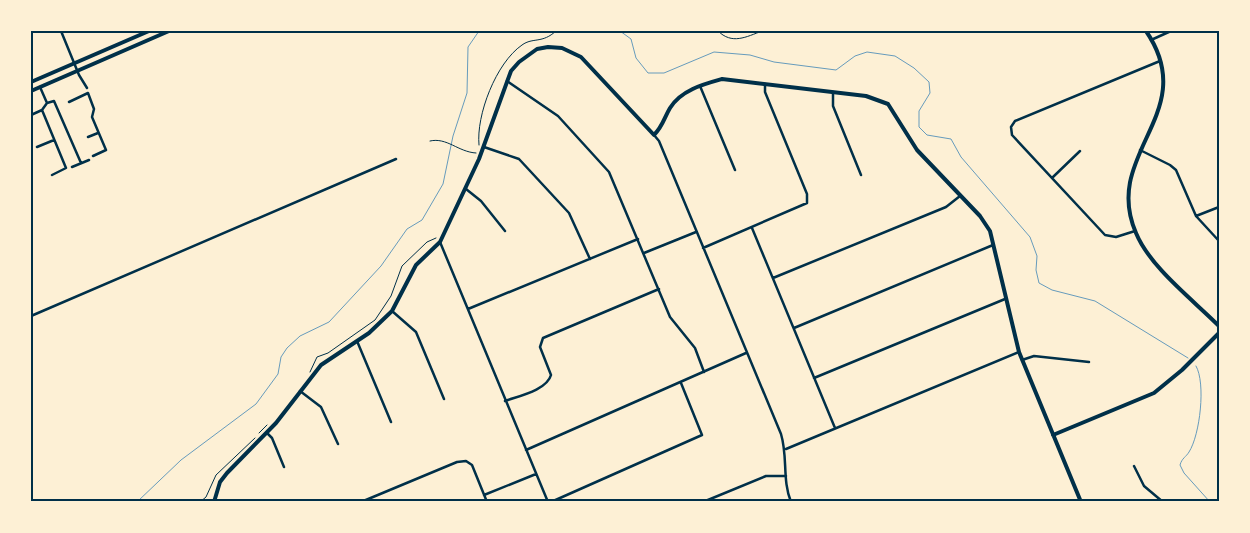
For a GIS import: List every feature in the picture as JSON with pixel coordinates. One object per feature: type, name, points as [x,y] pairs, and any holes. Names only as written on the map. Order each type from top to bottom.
[{"type":"street","points":[[60,31],[87,88]]},
{"type":"street","points":[[31,82],[149,31]]},
{"type":"street","points":[[31,91],[169,31]]},
{"type":"street","points":[[1171,31],[1149,34],[1163,74],[1163,98],[1133,167],[1128,191],[1128,206],[1135,231],[1144,249],[1219,326]]},
{"type":"street","points":[[214,502],[220,482],[227,472],[266,433],[321,365],[374,329],[392,311],[416,265],[440,242],[484,147],[507,81],[519,62],[537,49],[555,47],[571,51],[581,57],[659,141],[786,449],[786,488],[791,502]]},
{"type":"street","points":[[1135,231],[1116,237],[1105,235],[1012,135],[1011,127],[1015,121],[1160,61]]},
{"type":"street","points":[[654,135],[662,127],[671,106],[677,99],[700,86],[722,79],[874,98],[888,104],[917,150],[985,222],[1007,298],[1019,352],[1081,502]]},
{"type":"street","points":[[507,81],[558,116],[609,172],[674,324],[695,348],[704,372]]},
{"type":"street","points":[[703,248],[804,206],[808,198],[765,92],[765,83]]},
{"type":"street","points":[[700,86],[735,170]]},
{"type":"street","points":[[40,87],[47,103]]},
{"type":"street","points":[[832,92],[833,106],[861,175]]},
{"type":"street","points":[[68,102],[88,93],[94,109],[92,117],[106,150],[93,156]]},
{"type":"street","points":[[31,115],[42,110],[47,103],[54,101],[81,163]]},
{"type":"street","points":[[42,110],[66,168],[52,175]]},
{"type":"street","points":[[88,137],[98,133]]},
{"type":"street","points":[[37,147],[54,140]]},
{"type":"street","points":[[484,147],[519,159],[569,213],[590,259]]},
{"type":"street","points":[[1140,150],[1176,170],[1196,216],[1219,241]]},
{"type":"street","points":[[1053,177],[1080,152]]},
{"type":"street","points":[[31,316],[396,159]]},
{"type":"street","points":[[72,167],[89,160]]},
{"type":"street","points":[[466,189],[481,201],[505,231]]},
{"type":"street","points":[[773,278],[946,207],[960,196]]},
{"type":"street","points":[[1196,216],[1219,208]]},
{"type":"street","points":[[752,228],[835,428]]},
{"type":"street","points":[[644,253],[696,232]]},
{"type":"street","points":[[468,309],[638,239]]},
{"type":"street","points":[[440,242],[505,401],[550,502],[702,434],[680,382]]},
{"type":"street","points":[[794,328],[993,245]]},
{"type":"street","points":[[505,401],[545,385],[550,380],[551,375],[540,347],[543,338],[659,289]]},
{"type":"street","points":[[814,378],[1007,298]]},
{"type":"street","points":[[392,311],[416,332],[444,399]]},
{"type":"street","points":[[1053,435],[1154,393],[1182,370],[1219,333]]},
{"type":"street","points":[[357,341],[391,422]]},
{"type":"street","points":[[786,449],[1019,352]]},
{"type":"street","points":[[526,450],[746,353]]},
{"type":"street","points":[[1022,360],[1034,356],[1089,362]]},
{"type":"street","points":[[300,391],[321,407],[338,444]]},
{"type":"street","points":[[266,433],[272,438],[284,467]]},
{"type":"street","points":[[361,502],[457,462],[466,461],[472,466],[487,502]]},
{"type":"street","points":[[1134,466],[1144,486],[1163,502]]},
{"type":"street","points":[[484,495],[536,474]]},
{"type":"street","points":[[703,502],[766,476],[786,476]]},
{"type":"path","points":[[718,31],[726,38],[737,40],[762,31]]},
{"type":"path","points":[[430,141],[443,139],[458,149],[476,153],[475,157]]},
{"type":"path","points":[[309,373],[317,357],[328,353],[375,320],[391,296],[402,266],[427,242],[440,235]]},
{"type":"path","points":[[200,502],[206,497],[216,475],[273,420]]},
{"type":"path","points":[[178,502],[192,502]]},
{"type":"waterway","points":[[137,502],[181,460],[256,404],[278,374],[281,357],[287,348],[300,336],[329,322],[381,266],[407,229],[422,220],[443,184],[453,136],[467,93],[468,47],[479,31]]},
{"type":"waterway","points":[[620,31],[631,39],[636,58],[648,73],[664,73],[714,52],[750,55],[774,62],[836,70],[855,56],[867,52],[895,56],[914,68],[929,82],[930,93],[919,111],[919,127],[927,135],[951,139],[961,157],[1030,237],[1037,256],[1036,270],[1039,283],[1052,290],[1095,301],[1188,358]]},
{"type":"waterway","points":[[1196,366],[1201,384],[1199,422],[1193,444],[1180,465],[1184,473],[1210,502]]}]
